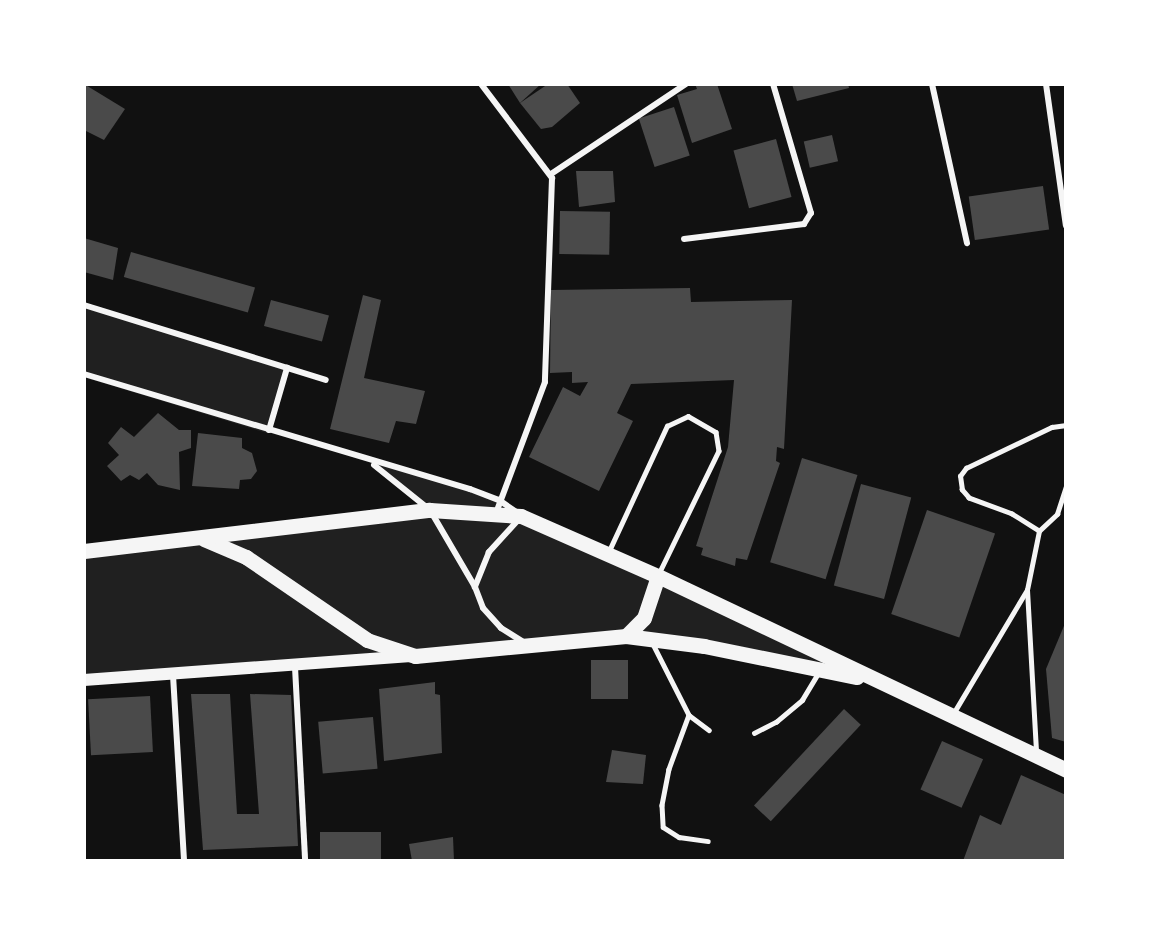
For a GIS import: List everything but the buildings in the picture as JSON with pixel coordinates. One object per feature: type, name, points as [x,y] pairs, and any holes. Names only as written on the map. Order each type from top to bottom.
[{"type":"main road","points":[[84,551],[430,510],[498,507],[658,576],[1066,770]]},
{"type":"main road","points":[[200,538],[246,557],[367,640],[415,656]]},
{"type":"main road","points":[[626,636],[644,618],[658,576]]},
{"type":"main road","points":[[84,681],[295,667],[626,636],[704,646],[875,680]]},
{"type":"street","points":[[84,374],[357,456],[498,507],[544,382],[551,174],[481,84]]},
{"type":"street","points":[[551,174],[686,84]]},
{"type":"street","points":[[684,239],[804,224],[811,213],[773,84]]},
{"type":"street","points":[[932,84],[967,243]]},
{"type":"street","points":[[1046,84],[1066,226]]},
{"type":"street","points":[[84,305],[326,380]]},
{"type":"street","points":[[269,430],[287,368]]},
{"type":"street","points":[[357,456],[379,467],[430,510],[475,587],[483,608],[501,628],[531,646]]},
{"type":"street","points":[[475,587],[489,552],[521,516]]},
{"type":"street","points":[[295,667],[305,861]]},
{"type":"street","points":[[172,675],[184,861]]},
{"type":"lane","points":[[608,554],[667,426],[688,416],[716,432],[719,451],[658,576]]},
{"type":"lane","points":[[1039,531],[1012,514],[969,498],[962,490],[960,476],[966,468],[1052,427],[1066,425]]},
{"type":"lane","points":[[1036,756],[1027,590],[1039,531],[1057,514],[1066,486]]},
{"type":"lane","points":[[952,716],[1027,590]]},
{"type":"lane","points":[[650,639],[689,715],[709,730]]},
{"type":"lane","points":[[754,733],[776,722],[802,700],[819,670]]},
{"type":"lane","points":[[689,715],[669,769],[662,805],[663,827],[679,837],[708,841]]},
{"type":"shaded area","points":[[84,305],[288,367],[268,433],[84,377]]},
{"type":"shaded area","points":[[357,456],[499,500],[521,516],[875,680],[626,636],[84,680],[84,551],[430,510],[379,467]]}]
